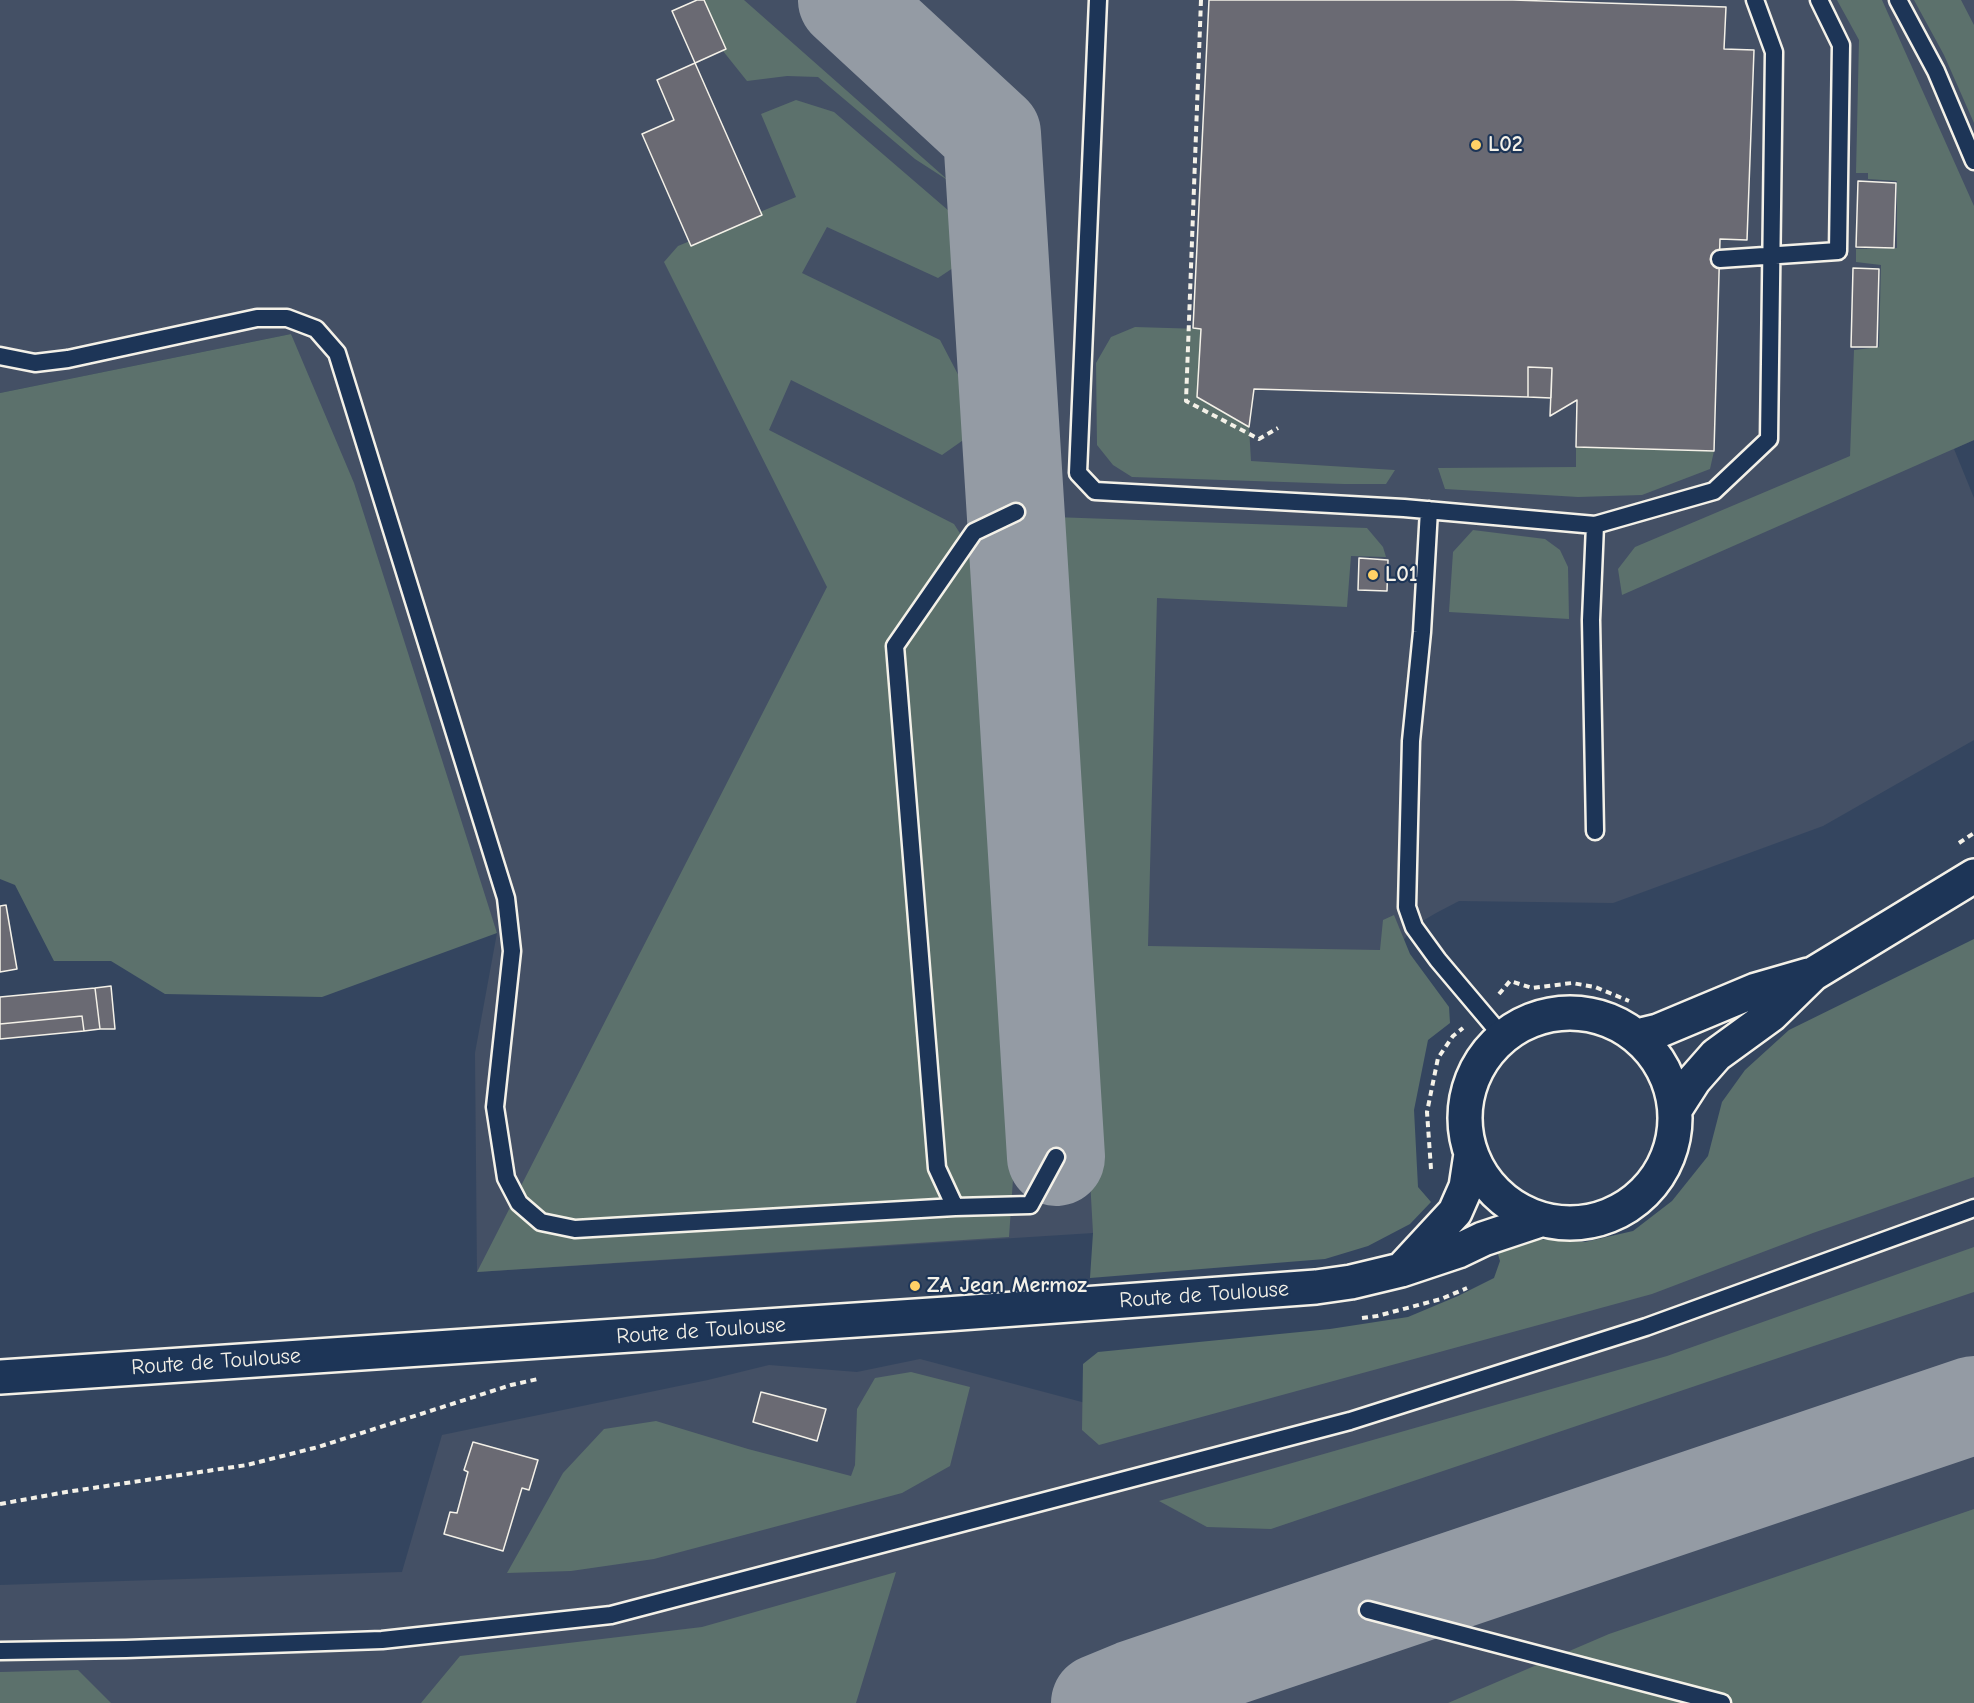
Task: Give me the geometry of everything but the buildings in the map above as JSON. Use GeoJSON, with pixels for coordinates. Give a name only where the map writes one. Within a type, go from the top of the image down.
{"type":"FeatureCollection","features":[{"type":"Feature","properties":{"kind":"main road"},"geometry":{"type":"LineString","coordinates":[[1676,1108],[1694,1080],[1716,1055],[1771,1015],[1813,974],[1974,876]]}},
{"type":"Feature","properties":{"kind":"main road"},"geometry":{"type":"LineString","coordinates":[[1638,1036],[1658,1031],[1756,990],[1813,974]]}},
{"type":"Feature","properties":{"kind":"main road"},"geometry":{"type":"LineString","coordinates":[[1556,1013],[1585,1014],[1613,1021],[1638,1036],[1656,1056],[1670,1081],[1676,1108],[1674,1137],[1665,1166],[1648,1190],[1626,1209],[1599,1220],[1569,1224],[1540,1220],[1518,1210],[1498,1195],[1482,1176],[1471,1154],[1465,1122],[1468,1091],[1482,1061],[1503,1037],[1528,1021],[1556,1013]]}},
{"type":"Feature","properties":{"kind":"main road"},"geometry":{"type":"LineString","coordinates":[[1401,1270],[1455,1212],[1466,1187],[1471,1154]]}},
{"type":"Feature","properties":{"kind":"main road","name":"Route de Toulouse"},"geometry":{"type":"LineString","coordinates":[[0,1377],[934,1315],[1316,1287],[1351,1282],[1401,1270],[1458,1251],[1492,1235],[1540,1220]]}},
{"type":"Feature","properties":{"kind":"lane"},"geometry":{"type":"LineString","coordinates":[[1098,0],[1078,473],[1095,491],[1429,510],[1595,525],[1714,491],[1769,439],[1774,52],[1755,0]]}},
{"type":"Feature","properties":{"kind":"lane"},"geometry":{"type":"LineString","coordinates":[[1720,259],[1838,251],[1841,45],[1819,0]]}},
{"type":"Feature","properties":{"kind":"lane"},"geometry":{"type":"LineString","coordinates":[[1898,0],[1936,71],[1974,161]]}},
{"type":"Feature","properties":{"kind":"lane"},"geometry":{"type":"LineString","coordinates":[[0,356],[35,363],[68,359],[257,318],[287,318],[316,329],[337,353],[506,898],[512,951],[495,1107],[506,1178],[519,1203],[541,1222],[575,1229],[956,1207],[1030,1205],[1056,1157]]}},
{"type":"Feature","properties":{"kind":"lane"},"geometry":{"type":"LineString","coordinates":[[1429,510],[1422,632],[1411,741],[1407,907],[1414,927],[1438,960],[1503,1037]]}},
{"type":"Feature","properties":{"kind":"lane"},"geometry":{"type":"LineString","coordinates":[[956,1207],[936,1168],[895,646],[974,532],[1016,512]]}},
{"type":"Feature","properties":{"kind":"lane"},"geometry":{"type":"LineString","coordinates":[[1595,525],[1591,620],[1595,831]]}},
{"type":"Feature","properties":{"kind":"lane"},"geometry":{"type":"LineString","coordinates":[[0,1651],[137,1649],[382,1640],[610,1615],[1350,1420],[1646,1327],[1974,1208]]}},
{"type":"Feature","properties":{"kind":"lane"},"geometry":{"type":"LineString","coordinates":[[1368,1610],[1722,1703]]}},
{"type":"Feature","properties":{"kind":"path"},"geometry":{"type":"LineString","coordinates":[[1201,0],[1186,401],[1259,439],[1278,428]]}},
{"type":"Feature","properties":{"kind":"path"},"geometry":{"type":"LineString","coordinates":[[1954,846],[1974,833]]}},
{"type":"Feature","properties":{"kind":"path"},"geometry":{"type":"LineString","coordinates":[[1455,1212],[1442,1203],[1434,1192],[1427,1112],[1438,1058],[1454,1036],[1510,981],[1532,988],[1572,983],[1595,987],[1632,1002]]}},
{"type":"Feature","properties":{"kind":"path"},"geometry":{"type":"LineString","coordinates":[[1358,1319],[1441,1299],[1471,1286]]}},
{"type":"Feature","properties":{"kind":"path"},"geometry":{"type":"LineString","coordinates":[[0,1504],[247,1465],[318,1447],[511,1385],[544,1377]]}},
{"type":"Feature","properties":{"kind":"shaded area"},"geometry":{"type":"Polygon","coordinates":[[[0,0],[1974,0],[1974,440],[1954,449],[1974,498],[1974,740],[1823,826],[1613,903],[1459,901],[1436,913],[1414,926],[1379,973],[1093,1233],[477,1272],[475,1053],[497,933],[291,334],[0,393],[0,0]]]}},
{"type":"Feature","properties":{"kind":"shaded area"},"geometry":{"type":"Polygon","coordinates":[[[1974,1042],[1974,1703],[0,1703],[0,1585],[402,1572],[442,1435],[708,1380],[769,1365],[857,1372],[920,1359],[1142,1418],[1643,1284],[1974,1042]]]}},
{"type":"Feature","properties":{"kind":"green space"},"geometry":{"type":"Polygon","coordinates":[[[698,0],[744,0],[949,181],[915,159],[818,77],[787,76],[747,81],[719,46],[698,0]]]}},
{"type":"Feature","properties":{"kind":"green space"},"geometry":{"type":"Polygon","coordinates":[[[1837,0],[1882,0],[1974,206],[1974,440],[1622,595],[1618,569],[1635,547],[1850,456],[1854,350],[1879,347],[1881,265],[1856,262],[1856,249],[1897,248],[1897,181],[1868,179],[1868,173],[1856,173],[1859,40],[1837,0]]]}},
{"type":"Feature","properties":{"kind":"green space"},"geometry":{"type":"Polygon","coordinates":[[[1914,0],[1961,0],[1974,25],[1974,123],[1944,55],[1914,0]]]}},
{"type":"Feature","properties":{"kind":"green space"},"geometry":{"type":"Polygon","coordinates":[[[796,100],[834,112],[949,211],[953,268],[938,278],[827,227],[802,273],[940,340],[963,384],[969,436],[942,455],[791,380],[769,430],[954,524],[976,558],[1017,1122],[1009,1237],[477,1272],[827,587],[664,262],[678,246],[796,197],[761,114],[796,100]]]}},
{"type":"Feature","properties":{"kind":"green space"},"geometry":{"type":"Polygon","coordinates":[[[1135,327],[1201,329],[1249,427],[1251,461],[1395,470],[1386,484],[1132,477],[1113,465],[1097,445],[1096,363],[1111,337],[1135,327]]]}},
{"type":"Feature","properties":{"kind":"green space"},"geometry":{"type":"Polygon","coordinates":[[[291,334],[354,483],[497,933],[322,997],[165,994],[111,961],[54,961],[15,885],[0,879],[0,393],[291,334]]]}},
{"type":"Feature","properties":{"kind":"green space"},"geometry":{"type":"Polygon","coordinates":[[[1576,447],[1714,451],[1710,469],[1642,495],[1578,497],[1445,489],[1438,468],[1576,467],[1576,447]]]}},
{"type":"Feature","properties":{"kind":"green space"},"geometry":{"type":"Polygon","coordinates":[[[1053,517],[1367,528],[1383,547],[1386,557],[1351,556],[1347,607],[1157,598],[1148,946],[1380,950],[1383,920],[1394,915],[1410,954],[1449,1007],[1450,1023],[1428,1040],[1414,1110],[1418,1187],[1431,1202],[1410,1224],[1368,1246],[1325,1259],[1090,1278],[1093,1233],[1053,517]]]}},
{"type":"Feature","properties":{"kind":"green space"},"geometry":{"type":"Polygon","coordinates":[[[1473,530],[1545,539],[1560,550],[1568,567],[1569,619],[1449,612],[1453,552],[1473,530]]]}},
{"type":"Feature","properties":{"kind":"green space"},"geometry":{"type":"Polygon","coordinates":[[[1974,939],[1974,1177],[1813,1233],[1652,1294],[1099,1445],[1082,1430],[1083,1364],[1098,1352],[1330,1329],[1408,1317],[1494,1278],[1500,1261],[1495,1244],[1519,1238],[1585,1242],[1633,1231],[1672,1201],[1708,1156],[1722,1102],[1745,1070],[1789,1030],[1974,939]]]}},
{"type":"Feature","properties":{"kind":"green space"},"geometry":{"type":"Polygon","coordinates":[[[1974,1247],[1974,1292],[1271,1529],[1207,1527],[1159,1501],[1667,1356],[1974,1247]]]}},
{"type":"Feature","properties":{"kind":"green space"},"geometry":{"type":"Polygon","coordinates":[[[911,1372],[970,1387],[950,1466],[902,1493],[654,1559],[571,1571],[507,1573],[563,1473],[604,1429],[656,1421],[748,1449],[851,1476],[855,1465],[857,1409],[875,1378],[911,1372]]]}},
{"type":"Feature","properties":{"kind":"green space"},"geometry":{"type":"Polygon","coordinates":[[[1974,1509],[1974,1703],[1448,1703],[1609,1634],[1974,1509]]]}},
{"type":"Feature","properties":{"kind":"green space"},"geometry":{"type":"Polygon","coordinates":[[[896,1572],[856,1703],[421,1703],[460,1656],[702,1627],[896,1572]]]}},
{"type":"Feature","properties":{"kind":"green space"},"geometry":{"type":"Polygon","coordinates":[[[78,1670],[111,1703],[0,1703],[0,1672],[78,1670]]]}},
{"type":"Feature","properties":{"kind":"taxiway"},"geometry":{"type":"LineString","coordinates":[[847,0],[992,134],[1056,1157]]}},
{"type":"Feature","properties":{"kind":"taxiway"},"geometry":{"type":"LineString","coordinates":[[1100,1703],[1134,1689],[1974,1405]]}},
{"type":"Feature","properties":{"kind":"place","name":"L02"},"geometry":{"type":"Point","coordinates":[1476,145]}},
{"type":"Feature","properties":{"kind":"place","name":"L01"},"geometry":{"type":"Point","coordinates":[1373,575]}},
{"type":"Feature","properties":{"kind":"place","name":"ZA Jean Mermoz"},"geometry":{"type":"Point","coordinates":[915,1286]}}]}
